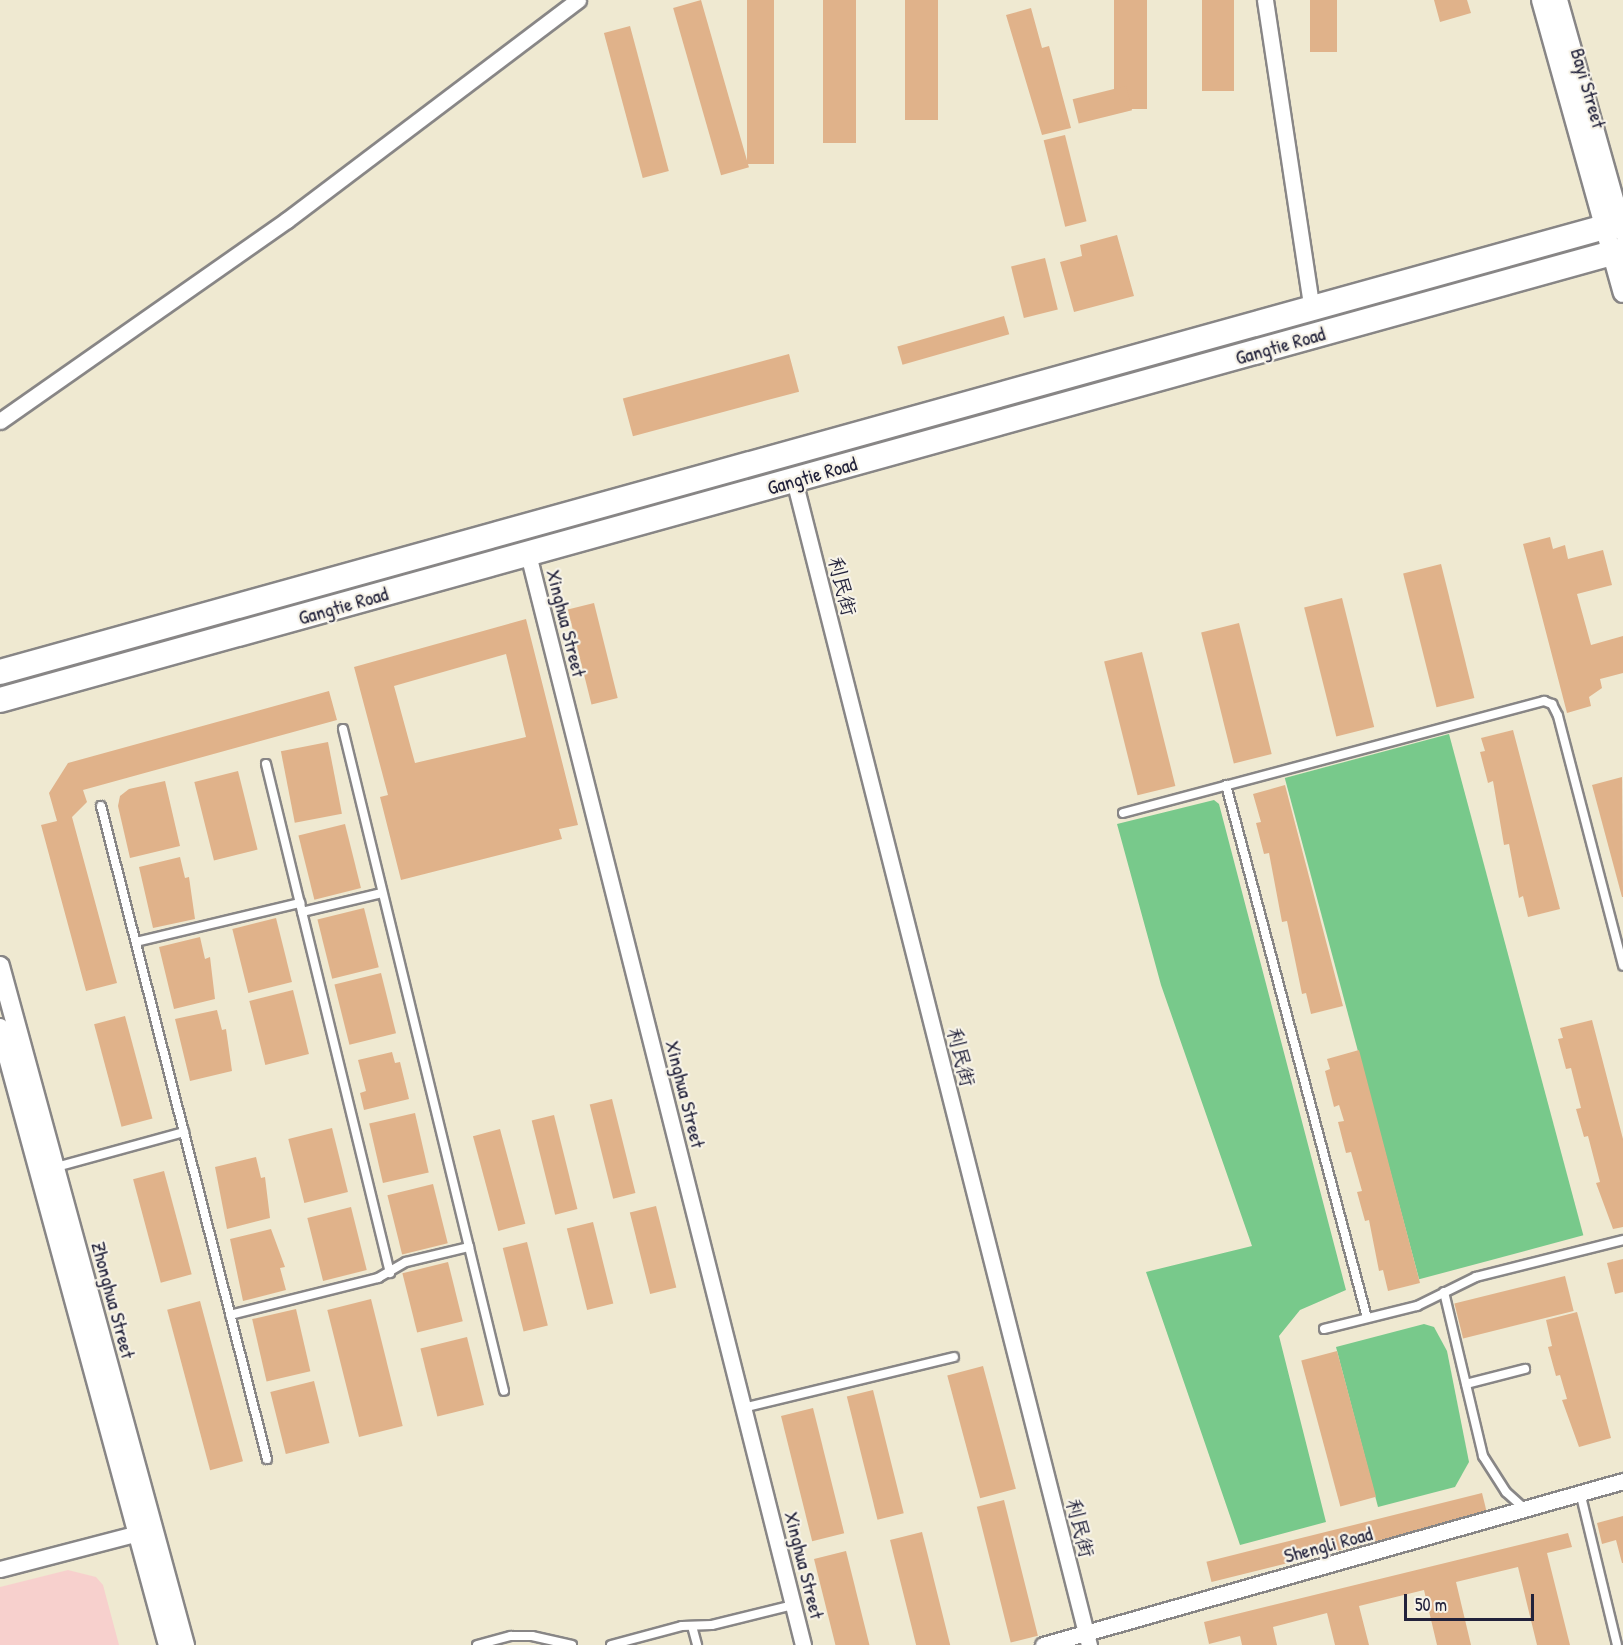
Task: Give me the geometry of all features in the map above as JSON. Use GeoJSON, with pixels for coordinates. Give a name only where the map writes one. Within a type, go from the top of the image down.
{"type":"FeatureCollection","features":[{"type":"Feature","properties":{"kind":"main road","name":"Gangtie Road"},"geometry":{"type":"LineString","coordinates":[[0,672],[1312,309],[1618,235]]}},
{"type":"Feature","properties":{"kind":"main road","name":"Gangtie Road"},"geometry":{"type":"LineString","coordinates":[[0,700],[794,480],[1618,235]]}},
{"type":"Feature","properties":{"kind":"street"},"geometry":{"type":"LineString","coordinates":[[0,422],[287,220],[578,0]]}},
{"type":"Feature","properties":{"kind":"street"},"geometry":{"type":"LineString","coordinates":[[1265,0],[1312,309]]}},
{"type":"Feature","properties":{"kind":"street","name":"Bayi Street"},"geometry":{"type":"LineString","coordinates":[[1541,0],[1618,235]]}},
{"type":"Feature","properties":{"kind":"street","name":"Bayi Street"},"geometry":{"type":"LineString","coordinates":[[1558,0],[1618,235],[1623,292]]}},
{"type":"Feature","properties":{"kind":"street","name":"利民街"},"geometry":{"type":"LineString","coordinates":[[794,480],[1087,1639]]}},
{"type":"Feature","properties":{"kind":"street","name":"Xinghua Street"},"geometry":{"type":"LineString","coordinates":[[528,554],[803,1645]]}},
{"type":"Feature","properties":{"kind":"street","name":"Zhonghua Street"},"geometry":{"type":"LineString","coordinates":[[0,966],[185,1645]]}},
{"type":"Feature","properties":{"kind":"street","name":"Zhonghua Street"},"geometry":{"type":"LineString","coordinates":[[0,1028],[168,1645]]}},
{"type":"Feature","properties":{"kind":"street","name":"Shengli Road"},"geometry":{"type":"LineString","coordinates":[[1044,1645],[1087,1639],[1526,1510],[1580,1491],[1623,1481]]}},
{"type":"Feature","properties":{"kind":"street"},"geometry":{"type":"LineString","coordinates":[[0,1569],[138,1533]]}},
{"type":"Feature","properties":{"kind":"lane"},"geometry":{"type":"LineString","coordinates":[[1124,813],[1544,701],[1552,704],[1558,716],[1622,954],[1623,966]]}},
{"type":"Feature","properties":{"kind":"lane"},"geometry":{"type":"LineString","coordinates":[[342,729],[504,1391]]}},
{"type":"Feature","properties":{"kind":"lane"},"geometry":{"type":"LineString","coordinates":[[266,764],[390,1273]]}},
{"type":"Feature","properties":{"kind":"lane"},"geometry":{"type":"LineString","coordinates":[[1226,785],[1367,1318]]}},
{"type":"Feature","properties":{"kind":"lane"},"geometry":{"type":"LineString","coordinates":[[101,806],[267,1459]]}},
{"type":"Feature","properties":{"kind":"lane"},"geometry":{"type":"LineString","coordinates":[[302,912],[382,893]]}},
{"type":"Feature","properties":{"kind":"lane"},"geometry":{"type":"LineString","coordinates":[[136,942],[300,903]]}},
{"type":"Feature","properties":{"kind":"lane"},"geometry":{"type":"LineString","coordinates":[[1614,931],[1623,929]]}},
{"type":"Feature","properties":{"kind":"lane"},"geometry":{"type":"LineString","coordinates":[[55,1167],[184,1132]]}},
{"type":"Feature","properties":{"kind":"lane"},"geometry":{"type":"LineString","coordinates":[[1324,1329],[1417,1305],[1476,1277],[1623,1240]]}},
{"type":"Feature","properties":{"kind":"lane"},"geometry":{"type":"LineString","coordinates":[[230,1315],[390,1273],[406,1262],[469,1246]]}},
{"type":"Feature","properties":{"kind":"lane"},"geometry":{"type":"LineString","coordinates":[[1444,1292],[1483,1456],[1506,1492],[1526,1510]]}},
{"type":"Feature","properties":{"kind":"lane"},"geometry":{"type":"LineString","coordinates":[[743,1408],[954,1357]]}},
{"type":"Feature","properties":{"kind":"lane"},"geometry":{"type":"LineString","coordinates":[[1466,1384],[1525,1369]]}},
{"type":"Feature","properties":{"kind":"lane"},"geometry":{"type":"LineString","coordinates":[[1580,1491],[1617,1645]]}},
{"type":"Feature","properties":{"kind":"lane"},"geometry":{"type":"LineString","coordinates":[[611,1645],[793,1605]]}},
{"type":"Feature","properties":{"kind":"lane"},"geometry":{"type":"LineString","coordinates":[[692,1626],[697,1645]]}},
{"type":"Feature","properties":{"kind":"lane"},"geometry":{"type":"LineString","coordinates":[[477,1645],[511,1636],[532,1636],[573,1645]]}},
{"type":"Feature","properties":{"kind":"shaded area"},"geometry":{"type":"Polygon","coordinates":[[[68,1570],[96,1577],[103,1585],[119,1645],[0,1645],[0,1587],[68,1570]]]}},
{"type":"Feature","properties":{"kind":"green space"},"geometry":{"type":"Polygon","coordinates":[[[1449,734],[1583,1235],[1419,1279],[1285,778],[1449,734]]]}},
{"type":"Feature","properties":{"kind":"green space"},"geometry":{"type":"Polygon","coordinates":[[[1214,800],[1219,804],[1346,1290],[1300,1310],[1279,1336],[1326,1522],[1240,1545],[1146,1272],[1252,1246],[1161,985],[1117,824],[1214,800]]]}},
{"type":"Feature","properties":{"kind":"green space"},"geometry":{"type":"Polygon","coordinates":[[[1424,1324],[1434,1327],[1447,1351],[1469,1462],[1455,1487],[1378,1507],[1336,1347],[1424,1324]]]}},
{"type":"Feature","properties":{"kind":"building"},"geometry":{"type":"Polygon","coordinates":[[[701,0],[749,167],[721,175],[673,8],[701,0]]]}},
{"type":"Feature","properties":{"kind":"building"},"geometry":{"type":"Polygon","coordinates":[[[747,0],[774,0],[774,164],[747,164],[747,0]]]}},
{"type":"Feature","properties":{"kind":"building"},"geometry":{"type":"Polygon","coordinates":[[[823,0],[856,0],[856,143],[823,143],[823,0]]]}},
{"type":"Feature","properties":{"kind":"building"},"geometry":{"type":"Polygon","coordinates":[[[905,0],[938,0],[938,120],[905,120],[905,0]]]}},
{"type":"Feature","properties":{"kind":"building"},"geometry":{"type":"Polygon","coordinates":[[[1114,0],[1147,0],[1147,109],[1114,109],[1114,0]]]}},
{"type":"Feature","properties":{"kind":"building"},"geometry":{"type":"Polygon","coordinates":[[[1202,0],[1234,0],[1234,91],[1202,91],[1202,0]]]}},
{"type":"Feature","properties":{"kind":"building"},"geometry":{"type":"Polygon","coordinates":[[[1310,0],[1337,0],[1337,52],[1310,52],[1310,0]]]}},
{"type":"Feature","properties":{"kind":"building"},"geometry":{"type":"Polygon","coordinates":[[[1434,0],[1467,0],[1471,13],[1440,22],[1434,0]]]}},
{"type":"Feature","properties":{"kind":"building"},"geometry":{"type":"Polygon","coordinates":[[[1031,8],[1042,48],[1049,46],[1071,128],[1042,135],[1006,15],[1031,8]]]}},
{"type":"Feature","properties":{"kind":"building"},"geometry":{"type":"Polygon","coordinates":[[[630,26],[669,171],[643,178],[604,33],[630,26]]]}},
{"type":"Feature","properties":{"kind":"building"},"geometry":{"type":"Polygon","coordinates":[[[1126,86],[1132,110],[1079,124],[1073,99],[1126,86]]]}},
{"type":"Feature","properties":{"kind":"building"},"geometry":{"type":"Polygon","coordinates":[[[1065,135],[1087,221],[1065,227],[1044,140],[1065,135]]]}},
{"type":"Feature","properties":{"kind":"building"},"geometry":{"type":"Polygon","coordinates":[[[1117,235],[1134,296],[1074,312],[1060,262],[1082,256],[1080,245],[1117,235]]]}},
{"type":"Feature","properties":{"kind":"building"},"geometry":{"type":"Polygon","coordinates":[[[1045,258],[1058,309],[1024,318],[1011,266],[1045,258]]]}},
{"type":"Feature","properties":{"kind":"building"},"geometry":{"type":"Polygon","coordinates":[[[1004,316],[1009,334],[903,365],[897,347],[1004,316]]]}},
{"type":"Feature","properties":{"kind":"building"},"geometry":{"type":"Polygon","coordinates":[[[789,354],[799,392],[633,436],[623,399],[789,354]]]}},
{"type":"Feature","properties":{"kind":"building"},"geometry":{"type":"Polygon","coordinates":[[[1550,537],[1553,549],[1565,545],[1568,559],[1603,550],[1612,585],[1577,594],[1591,645],[1623,636],[1623,673],[1600,679],[1602,688],[1589,697],[1591,706],[1567,713],[1523,544],[1550,537]]]}},
{"type":"Feature","properties":{"kind":"building"},"geometry":{"type":"Polygon","coordinates":[[[1441,564],[1474,698],[1437,707],[1403,573],[1441,564]]]}},
{"type":"Feature","properties":{"kind":"building"},"geometry":{"type":"Polygon","coordinates":[[[1342,598],[1374,727],[1336,736],[1304,607],[1342,598]]]}},
{"type":"Feature","properties":{"kind":"building"},"geometry":{"type":"Polygon","coordinates":[[[594,603],[618,698],[592,705],[568,610],[594,603]]]}},
{"type":"Feature","properties":{"kind":"building"},"geometry":{"type":"Polygon","coordinates":[[[526,619],[578,825],[559,829],[562,839],[401,880],[380,797],[388,795],[354,667],[526,619]],[[506,654],[394,686],[415,763],[526,737],[506,654]]]}},
{"type":"Feature","properties":{"kind":"building"},"geometry":{"type":"Polygon","coordinates":[[[1239,623],[1272,754],[1234,763],[1201,632],[1239,623]]]}},
{"type":"Feature","properties":{"kind":"building"},"geometry":{"type":"Polygon","coordinates":[[[1142,652],[1175,786],[1138,795],[1104,661],[1142,652]]]}},
{"type":"Feature","properties":{"kind":"building"},"geometry":{"type":"Polygon","coordinates":[[[329,691],[337,720],[83,790],[87,802],[72,817],[117,983],[86,991],[41,825],[57,821],[49,793],[68,763],[329,691]]]}},
{"type":"Feature","properties":{"kind":"building"},"geometry":{"type":"Polygon","coordinates":[[[1513,730],[1560,909],[1528,917],[1523,896],[1519,898],[1509,844],[1504,845],[1493,781],[1488,783],[1480,752],[1485,751],[1481,738],[1513,730]]]}},
{"type":"Feature","properties":{"kind":"building"},"geometry":{"type":"Polygon","coordinates":[[[328,742],[342,814],[295,823],[281,751],[328,742]]]}},
{"type":"Feature","properties":{"kind":"building"},"geometry":{"type":"Polygon","coordinates":[[[238,771],[258,850],[214,860],[194,782],[238,771]]]}},
{"type":"Feature","properties":{"kind":"building"},"geometry":{"type":"Polygon","coordinates":[[[1622,777],[1623,897],[1592,785],[1622,777]]]}},
{"type":"Feature","properties":{"kind":"building"},"geometry":{"type":"Polygon","coordinates":[[[165,781],[180,846],[130,858],[118,806],[120,796],[129,789],[165,781]]]}},
{"type":"Feature","properties":{"kind":"building"},"geometry":{"type":"Polygon","coordinates":[[[1285,785],[1343,1006],[1311,1014],[1306,993],[1302,994],[1287,921],[1282,922],[1269,853],[1264,854],[1256,823],[1261,822],[1253,794],[1285,785]]]}},
{"type":"Feature","properties":{"kind":"building"},"geometry":{"type":"Polygon","coordinates":[[[345,824],[361,888],[314,900],[298,836],[345,824]]]}},
{"type":"Feature","properties":{"kind":"building"},"geometry":{"type":"Polygon","coordinates":[[[180,857],[185,878],[189,877],[195,919],[153,928],[139,867],[180,857]]]}},
{"type":"Feature","properties":{"kind":"building"},"geometry":{"type":"Polygon","coordinates":[[[364,908],[379,967],[332,979],[317,920],[364,908]]]}},
{"type":"Feature","properties":{"kind":"building"},"geometry":{"type":"Polygon","coordinates":[[[276,918],[292,982],[248,993],[232,929],[276,918]]]}},
{"type":"Feature","properties":{"kind":"building"},"geometry":{"type":"Polygon","coordinates":[[[200,937],[205,959],[210,957],[215,999],[174,1009],[159,947],[200,937]]]}},
{"type":"Feature","properties":{"kind":"building"},"geometry":{"type":"Polygon","coordinates":[[[381,973],[396,1033],[349,1045],[334,985],[381,973]]]}},
{"type":"Feature","properties":{"kind":"building"},"geometry":{"type":"Polygon","coordinates":[[[293,990],[309,1054],[265,1065],[249,1001],[293,990]]]}},
{"type":"Feature","properties":{"kind":"building"},"geometry":{"type":"Polygon","coordinates":[[[217,1010],[222,1030],[226,1029],[232,1071],[190,1081],[175,1019],[217,1010]]]}},
{"type":"Feature","properties":{"kind":"building"},"geometry":{"type":"Polygon","coordinates":[[[125,1016],[152,1118],[122,1127],[94,1024],[125,1016]]]}},
{"type":"Feature","properties":{"kind":"building"},"geometry":{"type":"Polygon","coordinates":[[[1592,1020],[1623,1139],[1623,1227],[1613,1229],[1596,1183],[1600,1182],[1588,1136],[1584,1137],[1576,1109],[1581,1108],[1571,1068],[1566,1069],[1558,1039],[1563,1038],[1560,1028],[1592,1020]]]}},
{"type":"Feature","properties":{"kind":"building"},"geometry":{"type":"Polygon","coordinates":[[[1359,1050],[1420,1283],[1388,1291],[1383,1270],[1379,1271],[1369,1220],[1365,1221],[1357,1192],[1362,1191],[1351,1152],[1346,1153],[1338,1122],[1344,1121],[1339,1105],[1334,1107],[1325,1071],[1330,1069],[1327,1059],[1359,1050]]]}},
{"type":"Feature","properties":{"kind":"building"},"geometry":{"type":"Polygon","coordinates":[[[392,1052],[395,1063],[400,1062],[409,1099],[364,1110],[360,1093],[366,1091],[358,1060],[392,1052]]]}},
{"type":"Feature","properties":{"kind":"building"},"geometry":{"type":"Polygon","coordinates":[[[612,1099],[635,1193],[613,1199],[590,1105],[612,1099]]]}},
{"type":"Feature","properties":{"kind":"building"},"geometry":{"type":"Polygon","coordinates":[[[415,1113],[429,1172],[383,1183],[369,1124],[415,1113]]]}},
{"type":"Feature","properties":{"kind":"building"},"geometry":{"type":"Polygon","coordinates":[[[554,1115],[577,1209],[555,1215],[532,1121],[554,1115]]]}},
{"type":"Feature","properties":{"kind":"building"},"geometry":{"type":"Polygon","coordinates":[[[332,1128],[348,1192],[304,1203],[288,1139],[332,1128]]]}},
{"type":"Feature","properties":{"kind":"building"},"geometry":{"type":"Polygon","coordinates":[[[500,1129],[525,1224],[498,1231],[473,1136],[500,1129]]]}},
{"type":"Feature","properties":{"kind":"building"},"geometry":{"type":"Polygon","coordinates":[[[256,1157],[261,1178],[265,1177],[270,1218],[227,1229],[215,1167],[256,1157]]]}},
{"type":"Feature","properties":{"kind":"building"},"geometry":{"type":"Polygon","coordinates":[[[164,1171],[192,1274],[161,1283],[133,1179],[164,1171]]]}},
{"type":"Feature","properties":{"kind":"building"},"geometry":{"type":"Polygon","coordinates":[[[433,1184],[448,1243],[402,1255],[387,1195],[433,1184]]]}},
{"type":"Feature","properties":{"kind":"building"},"geometry":{"type":"Polygon","coordinates":[[[656,1206],[676,1288],[650,1294],[630,1213],[656,1206]]]}},
{"type":"Feature","properties":{"kind":"building"},"geometry":{"type":"Polygon","coordinates":[[[351,1207],[367,1270],[323,1281],[307,1218],[351,1207]]]}},
{"type":"Feature","properties":{"kind":"building"},"geometry":{"type":"Polygon","coordinates":[[[593,1222],[613,1304],[587,1310],[567,1229],[593,1222]]]}},
{"type":"Feature","properties":{"kind":"building"},"geometry":{"type":"Polygon","coordinates":[[[271,1229],[285,1267],[280,1268],[286,1290],[243,1301],[230,1239],[271,1229]]]}},
{"type":"Feature","properties":{"kind":"building"},"geometry":{"type":"Polygon","coordinates":[[[527,1242],[548,1325],[524,1331],[503,1248],[527,1242]]]}},
{"type":"Feature","properties":{"kind":"building"},"geometry":{"type":"Polygon","coordinates":[[[1623,1259],[1623,1292],[1615,1294],[1607,1263],[1623,1259]]]}},
{"type":"Feature","properties":{"kind":"building"},"geometry":{"type":"Polygon","coordinates":[[[448,1262],[463,1321],[417,1333],[402,1273],[448,1262]]]}},
{"type":"Feature","properties":{"kind":"building"},"geometry":{"type":"Polygon","coordinates":[[[1565,1276],[1574,1311],[1463,1339],[1454,1304],[1565,1276]]]}},
{"type":"Feature","properties":{"kind":"building"},"geometry":{"type":"Polygon","coordinates":[[[371,1299],[403,1426],[359,1437],[327,1310],[371,1299]]]}},
{"type":"Feature","properties":{"kind":"building"},"geometry":{"type":"Polygon","coordinates":[[[200,1301],[243,1461],[210,1470],[167,1310],[200,1301]]]}},
{"type":"Feature","properties":{"kind":"building"},"geometry":{"type":"Polygon","coordinates":[[[296,1309],[310,1371],[267,1381],[252,1319],[296,1309]]]}},
{"type":"Feature","properties":{"kind":"building"},"geometry":{"type":"Polygon","coordinates":[[[1577,1312],[1611,1438],[1579,1447],[1562,1400],[1567,1399],[1560,1375],[1556,1376],[1548,1347],[1552,1346],[1546,1320],[1577,1312]]]}},
{"type":"Feature","properties":{"kind":"building"},"geometry":{"type":"Polygon","coordinates":[[[467,1337],[484,1405],[437,1417],[420,1349],[467,1337]]]}},
{"type":"Feature","properties":{"kind":"building"},"geometry":{"type":"Polygon","coordinates":[[[1337,1351],[1376,1497],[1340,1506],[1301,1361],[1337,1351]]]}},
{"type":"Feature","properties":{"kind":"building"},"geometry":{"type":"Polygon","coordinates":[[[983,1366],[1016,1489],[980,1498],[947,1376],[983,1366]]]}},
{"type":"Feature","properties":{"kind":"building"},"geometry":{"type":"Polygon","coordinates":[[[314,1381],[329,1443],[286,1454],[270,1392],[314,1381]]]}},
{"type":"Feature","properties":{"kind":"building"},"geometry":{"type":"Polygon","coordinates":[[[873,1390],[904,1513],[878,1520],[847,1397],[873,1390]]]}},
{"type":"Feature","properties":{"kind":"building"},"geometry":{"type":"Polygon","coordinates":[[[813,1408],[844,1533],[812,1541],[781,1416],[813,1408]]]}},
{"type":"Feature","properties":{"kind":"building"},"geometry":{"type":"Polygon","coordinates":[[[1482,1493],[1487,1513],[1212,1582],[1206,1562],[1482,1493]]]}},
{"type":"Feature","properties":{"kind":"building"},"geometry":{"type":"Polygon","coordinates":[[[1004,1500],[1038,1636],[1011,1643],[977,1507],[1004,1500]]]}},
{"type":"Feature","properties":{"kind":"building"},"geometry":{"type":"Polygon","coordinates":[[[1623,1516],[1622,1563],[1616,1540],[1602,1544],[1597,1523],[1623,1516]]]}},
{"type":"Feature","properties":{"kind":"building"},"geometry":{"type":"Polygon","coordinates":[[[922,1532],[950,1645],[916,1645],[890,1540],[922,1532]]]}},
{"type":"Feature","properties":{"kind":"building"},"geometry":{"type":"Polygon","coordinates":[[[1568,1533],[1572,1547],[1547,1553],[1570,1645],[1537,1645],[1518,1567],[1456,1582],[1471,1645],[1437,1645],[1424,1590],[1359,1606],[1369,1645],[1335,1645],[1327,1613],[1273,1627],[1277,1645],[1242,1645],[1240,1636],[1209,1644],[1204,1622],[1568,1533]]]}},
{"type":"Feature","properties":{"kind":"building"},"geometry":{"type":"Polygon","coordinates":[[[846,1551],[869,1645],[835,1645],[814,1559],[846,1551]]]}}]}
